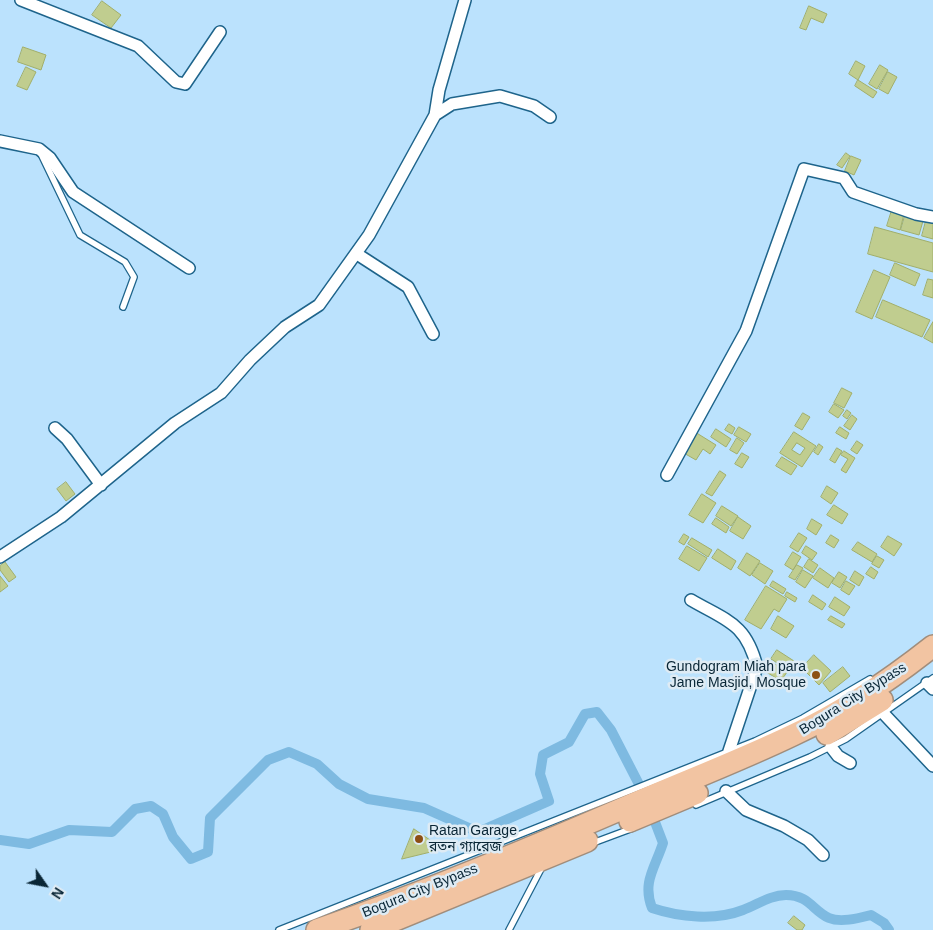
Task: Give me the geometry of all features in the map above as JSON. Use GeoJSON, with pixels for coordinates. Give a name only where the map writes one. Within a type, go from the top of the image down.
{"type":"FeatureCollection","features":[{"type":"Feature","properties":{"kind":"highway","name":"Bogura City Bypass"},"geometry":{"type":"LineString","coordinates":[[659,794],[794,735],[825,719],[871,691],[933,646]]}},
{"type":"Feature","properties":{"kind":"highway","name":"Bogura City Bypass"},"geometry":{"type":"LineString","coordinates":[[659,794],[807,745],[931,678]]}},
{"type":"Feature","properties":{"kind":"highway"},"geometry":{"type":"LineString","coordinates":[[635,809],[659,794]]}},
{"type":"Feature","properties":{"kind":"highway","name":"Bogura City Bypass"},"geometry":{"type":"LineString","coordinates":[[317,930],[391,905],[526,848],[635,809]]}},
{"type":"Feature","properties":{"kind":"highway","name":"Bogura City Bypass"},"geometry":{"type":"LineString","coordinates":[[371,930],[592,839],[635,809]]}},
{"type":"Feature","properties":{"kind":"street"},"geometry":{"type":"LineString","coordinates":[[21,0],[138,46],[176,82],[185,84],[220,32]]}},
{"type":"Feature","properties":{"kind":"street"},"geometry":{"type":"LineString","coordinates":[[0,557],[61,517],[176,423],[221,393],[250,360],[285,327],[319,305],[369,235],[435,115],[439,90],[464,0]]}},
{"type":"Feature","properties":{"kind":"street"},"geometry":{"type":"LineString","coordinates":[[435,115],[452,104],[500,96],[534,106],[550,117]]}},
{"type":"Feature","properties":{"kind":"street"},"geometry":{"type":"LineString","coordinates":[[0,141],[39,149],[50,158],[73,192],[189,268]]}},
{"type":"Feature","properties":{"kind":"street"},"geometry":{"type":"LineString","coordinates":[[667,475],[746,331],[804,169],[844,178],[853,192],[916,214],[933,217]]}},
{"type":"Feature","properties":{"kind":"street"},"geometry":{"type":"LineString","coordinates":[[357,254],[408,287],[433,334]]}},
{"type":"Feature","properties":{"kind":"street"},"geometry":{"type":"LineString","coordinates":[[55,428],[67,439],[101,485]]}},
{"type":"Feature","properties":{"kind":"street"},"geometry":{"type":"LineString","coordinates":[[692,600],[740,628],[754,653],[757,667],[729,751]]}},
{"type":"Feature","properties":{"kind":"street"},"geometry":{"type":"LineString","coordinates":[[884,714],[933,766]]}},
{"type":"Feature","properties":{"kind":"street"},"geometry":{"type":"LineString","coordinates":[[831,747],[838,756],[850,763]]}},
{"type":"Feature","properties":{"kind":"street"},"geometry":{"type":"LineString","coordinates":[[726,791],[746,810],[784,826],[808,840],[823,854]]}},
{"type":"Feature","properties":{"kind":"lane"},"geometry":{"type":"LineString","coordinates":[[39,149],[80,235],[125,262],[134,277],[124,306]]}},
{"type":"Feature","properties":{"kind":"lane"},"geometry":{"type":"LineString","coordinates":[[420,918],[544,863],[729,751],[803,718],[878,674]]}},
{"type":"Feature","properties":{"kind":"lane"},"geometry":{"type":"LineString","coordinates":[[691,806],[831,747],[884,714],[931,678]]}},
{"type":"Feature","properties":{"kind":"lane"},"geometry":{"type":"LineString","coordinates":[[279,930],[635,809]]}},
{"type":"Feature","properties":{"kind":"lane"},"geometry":{"type":"LineString","coordinates":[[509,930],[544,863]]}},
{"type":"Feature","properties":{"kind":"building"},"geometry":{"type":"Polygon","coordinates":[[[102,1],[121,15],[111,28],[92,15],[102,1]]]}},
{"type":"Feature","properties":{"kind":"building"},"geometry":{"type":"Polygon","coordinates":[[[809,6],[827,14],[823,23],[811,18],[806,30],[800,28],[809,6]]]}},
{"type":"Feature","properties":{"kind":"building"},"geometry":{"type":"Polygon","coordinates":[[[23,47],[46,55],[41,70],[18,62],[23,47]]]}},
{"type":"Feature","properties":{"kind":"building"},"geometry":{"type":"Polygon","coordinates":[[[856,61],[865,66],[858,80],[849,74],[856,61]]]}},
{"type":"Feature","properties":{"kind":"building"},"geometry":{"type":"Polygon","coordinates":[[[880,65],[888,70],[877,89],[869,84],[880,65]]]}},
{"type":"Feature","properties":{"kind":"building"},"geometry":{"type":"Polygon","coordinates":[[[26,67],[36,72],[27,90],[17,86],[26,67]]]}},
{"type":"Feature","properties":{"kind":"building"},"geometry":{"type":"Polygon","coordinates":[[[888,72],[897,77],[888,94],[879,89],[888,72]]]}},
{"type":"Feature","properties":{"kind":"building"},"geometry":{"type":"Polygon","coordinates":[[[858,80],[877,92],[873,98],[855,86],[858,80]]]}},
{"type":"Feature","properties":{"kind":"building"},"geometry":{"type":"Polygon","coordinates":[[[846,153],[850,156],[842,168],[837,165],[846,153]]]}},
{"type":"Feature","properties":{"kind":"building"},"geometry":{"type":"Polygon","coordinates":[[[851,156],[861,160],[854,175],[845,171],[851,156]]]}},
{"type":"Feature","properties":{"kind":"building"},"geometry":{"type":"Polygon","coordinates":[[[892,210],[904,214],[900,230],[887,226],[892,210]]]}},
{"type":"Feature","properties":{"kind":"building"},"geometry":{"type":"Polygon","coordinates":[[[905,216],[923,221],[919,235],[901,230],[905,216]]]}},
{"type":"Feature","properties":{"kind":"building"},"geometry":{"type":"Polygon","coordinates":[[[926,221],[933,223],[933,239],[922,236],[926,221]]]}},
{"type":"Feature","properties":{"kind":"building"},"geometry":{"type":"Polygon","coordinates":[[[875,227],[933,243],[933,272],[868,254],[875,227]]]}},
{"type":"Feature","properties":{"kind":"building"},"geometry":{"type":"Polygon","coordinates":[[[895,263],[920,274],[915,286],[890,275],[895,263]]]}},
{"type":"Feature","properties":{"kind":"building"},"geometry":{"type":"Polygon","coordinates":[[[874,270],[890,277],[872,319],[856,312],[874,270]]]}},
{"type":"Feature","properties":{"kind":"building"},"geometry":{"type":"Polygon","coordinates":[[[928,279],[933,280],[933,298],[923,295],[928,279]]]}},
{"type":"Feature","properties":{"kind":"building"},"geometry":{"type":"Polygon","coordinates":[[[883,300],[930,320],[922,337],[876,317],[883,300]]]}},
{"type":"Feature","properties":{"kind":"building"},"geometry":{"type":"Polygon","coordinates":[[[933,322],[933,343],[924,338],[933,322]]]}},
{"type":"Feature","properties":{"kind":"building"},"geometry":{"type":"Polygon","coordinates":[[[842,388],[852,393],[844,408],[834,403],[842,388]]]}},
{"type":"Feature","properties":{"kind":"building"},"geometry":{"type":"Polygon","coordinates":[[[834,404],[844,410],[838,418],[829,412],[834,404]]]}},
{"type":"Feature","properties":{"kind":"building"},"geometry":{"type":"Polygon","coordinates":[[[847,410],[851,413],[847,419],[843,416],[847,410]]]}},
{"type":"Feature","properties":{"kind":"building"},"geometry":{"type":"Polygon","coordinates":[[[803,413],[810,417],[802,430],[795,426],[803,413]]]}},
{"type":"Feature","properties":{"kind":"building"},"geometry":{"type":"Polygon","coordinates":[[[852,415],[857,419],[850,430],[844,426],[852,415]]]}},
{"type":"Feature","properties":{"kind":"building"},"geometry":{"type":"Polygon","coordinates":[[[729,424],[735,428],[732,434],[725,430],[729,424]]]}},
{"type":"Feature","properties":{"kind":"building"},"geometry":{"type":"Polygon","coordinates":[[[739,427],[751,434],[746,442],[734,435],[739,427]]]}},
{"type":"Feature","properties":{"kind":"building"},"geometry":{"type":"Polygon","coordinates":[[[840,427],[849,433],[846,439],[836,433],[840,427]]]}},
{"type":"Feature","properties":{"kind":"building"},"geometry":{"type":"Polygon","coordinates":[[[716,429],[731,439],[726,447],[711,437],[716,429]]]}},
{"type":"Feature","properties":{"kind":"building"},"geometry":{"type":"Polygon","coordinates":[[[695,432],[716,445],[710,454],[703,449],[696,460],[682,452],[695,432]]]}},
{"type":"Feature","properties":{"kind":"building"},"geometry":{"type":"Polygon","coordinates":[[[794,432],[816,446],[802,467],[780,453],[794,432]],[[797,443],[792,450],[800,455],[805,448],[797,443]]]}},
{"type":"Feature","properties":{"kind":"building"},"geometry":{"type":"Polygon","coordinates":[[[737,438],[744,443],[737,454],[730,450],[737,438]]]}},
{"type":"Feature","properties":{"kind":"building"},"geometry":{"type":"Polygon","coordinates":[[[857,441],[863,445],[857,454],[851,450],[857,441]]]}},
{"type":"Feature","properties":{"kind":"building"},"geometry":{"type":"Polygon","coordinates":[[[819,444],[823,447],[818,455],[814,452],[819,444]]]}},
{"type":"Feature","properties":{"kind":"building"},"geometry":{"type":"Polygon","coordinates":[[[837,448],[842,451],[835,463],[830,460],[837,448]]]}},
{"type":"Feature","properties":{"kind":"building"},"geometry":{"type":"Polygon","coordinates":[[[844,451],[855,458],[846,473],[841,470],[848,459],[841,455],[844,451]]]}},
{"type":"Feature","properties":{"kind":"building"},"geometry":{"type":"Polygon","coordinates":[[[742,453],[749,457],[742,468],[735,464],[742,453]]]}},
{"type":"Feature","properties":{"kind":"building"},"geometry":{"type":"Polygon","coordinates":[[[782,457],[797,466],[791,475],[776,466],[782,457]]]}},
{"type":"Feature","properties":{"kind":"building"},"geometry":{"type":"Polygon","coordinates":[[[720,471],[726,475],[712,496],[706,493],[720,471]]]}},
{"type":"Feature","properties":{"kind":"building"},"geometry":{"type":"Polygon","coordinates":[[[66,482],[75,494],[66,501],[57,489],[66,482]]]}},
{"type":"Feature","properties":{"kind":"building"},"geometry":{"type":"Polygon","coordinates":[[[827,486],[838,493],[831,504],[821,497],[827,486]]]}},
{"type":"Feature","properties":{"kind":"building"},"geometry":{"type":"Polygon","coordinates":[[[702,494],[716,503],[703,523],[689,515],[702,494]]]}},
{"type":"Feature","properties":{"kind":"building"},"geometry":{"type":"Polygon","coordinates":[[[834,505],[848,514],[842,524],[827,515],[834,505]]]}},
{"type":"Feature","properties":{"kind":"building"},"geometry":{"type":"Polygon","coordinates":[[[722,506],[738,516],[731,526],[716,516],[722,506]]]}},
{"type":"Feature","properties":{"kind":"building"},"geometry":{"type":"Polygon","coordinates":[[[738,517],[751,526],[743,539],[730,531],[738,517]]]}},
{"type":"Feature","properties":{"kind":"building"},"geometry":{"type":"Polygon","coordinates":[[[716,518],[729,527],[726,533],[712,524],[716,518]]]}},
{"type":"Feature","properties":{"kind":"building"},"geometry":{"type":"Polygon","coordinates":[[[812,519],[822,525],[816,535],[807,529],[812,519]]]}},
{"type":"Feature","properties":{"kind":"building"},"geometry":{"type":"Polygon","coordinates":[[[799,533],[807,538],[798,552],[790,547],[799,533]]]}},
{"type":"Feature","properties":{"kind":"building"},"geometry":{"type":"Polygon","coordinates":[[[684,534],[689,537],[684,545],[679,542],[684,534]]]}},
{"type":"Feature","properties":{"kind":"building"},"geometry":{"type":"Polygon","coordinates":[[[831,535],[839,540],[834,548],[826,543],[831,535]]]}},
{"type":"Feature","properties":{"kind":"building"},"geometry":{"type":"Polygon","coordinates":[[[888,536],[902,544],[894,556],[881,547],[888,536]]]}},
{"type":"Feature","properties":{"kind":"building"},"geometry":{"type":"Polygon","coordinates":[[[692,538],[712,550],[708,557],[688,544],[692,538]]]}},
{"type":"Feature","properties":{"kind":"building"},"geometry":{"type":"Polygon","coordinates":[[[858,542],[877,554],[872,562],[852,550],[858,542]]]}},
{"type":"Feature","properties":{"kind":"building"},"geometry":{"type":"Polygon","coordinates":[[[687,546],[707,558],[699,571],[679,559],[687,546]]]}},
{"type":"Feature","properties":{"kind":"building"},"geometry":{"type":"Polygon","coordinates":[[[806,546],[817,553],[812,560],[802,553],[806,546]]]}},
{"type":"Feature","properties":{"kind":"building"},"geometry":{"type":"Polygon","coordinates":[[[718,549],[736,561],[731,570],[712,558],[718,549]]]}},
{"type":"Feature","properties":{"kind":"building"},"geometry":{"type":"Polygon","coordinates":[[[793,552],[801,557],[793,570],[785,565],[793,552]]]}},
{"type":"Feature","properties":{"kind":"building"},"geometry":{"type":"Polygon","coordinates":[[[747,553],[760,561],[750,576],[738,568],[747,553]]]}},
{"type":"Feature","properties":{"kind":"building"},"geometry":{"type":"Polygon","coordinates":[[[877,556],[884,560],[879,568],[872,564],[877,556]]]}},
{"type":"Feature","properties":{"kind":"building"},"geometry":{"type":"Polygon","coordinates":[[[809,559],[818,565],[813,573],[804,567],[809,559]]]}},
{"type":"Feature","properties":{"kind":"building"},"geometry":{"type":"Polygon","coordinates":[[[5,562],[16,577],[9,582],[0,570],[0,566],[5,562]]]}},
{"type":"Feature","properties":{"kind":"building"},"geometry":{"type":"Polygon","coordinates":[[[760,563],[773,571],[765,584],[752,575],[760,563]]]}},
{"type":"Feature","properties":{"kind":"building"},"geometry":{"type":"Polygon","coordinates":[[[797,565],[803,568],[795,580],[789,577],[797,565]]]}},
{"type":"Feature","properties":{"kind":"building"},"geometry":{"type":"Polygon","coordinates":[[[871,567],[878,572],[874,579],[866,574],[871,567]]]}},
{"type":"Feature","properties":{"kind":"building"},"geometry":{"type":"Polygon","coordinates":[[[820,568],[834,578],[828,588],[813,578],[820,568]]]}},
{"type":"Feature","properties":{"kind":"building"},"geometry":{"type":"Polygon","coordinates":[[[803,570],[813,576],[805,588],[796,582],[803,570]]]}},
{"type":"Feature","properties":{"kind":"building"},"geometry":{"type":"Polygon","coordinates":[[[855,571],[864,577],[859,586],[850,580],[855,571]]]}},
{"type":"Feature","properties":{"kind":"building"},"geometry":{"type":"Polygon","coordinates":[[[839,572],[847,577],[840,588],[832,583],[839,572]]]}},
{"type":"Feature","properties":{"kind":"building"},"geometry":{"type":"Polygon","coordinates":[[[0,576],[8,586],[0,592],[0,576]]]}},
{"type":"Feature","properties":{"kind":"building"},"geometry":{"type":"Polygon","coordinates":[[[773,581],[786,589],[783,594],[770,586],[773,581]]]}},
{"type":"Feature","properties":{"kind":"building"},"geometry":{"type":"Polygon","coordinates":[[[846,581],[855,586],[849,595],[841,590],[846,581]]]}},
{"type":"Feature","properties":{"kind":"building"},"geometry":{"type":"Polygon","coordinates":[[[766,586],[787,599],[779,612],[774,609],[761,629],[745,620],[766,586]]]}},
{"type":"Feature","properties":{"kind":"building"},"geometry":{"type":"Polygon","coordinates":[[[787,592],[797,598],[795,602],[785,596],[787,592]]]}},
{"type":"Feature","properties":{"kind":"building"},"geometry":{"type":"Polygon","coordinates":[[[813,595],[826,604],[822,610],[809,602],[813,595]]]}},
{"type":"Feature","properties":{"kind":"building"},"geometry":{"type":"Polygon","coordinates":[[[835,597],[850,607],[844,616],[829,607],[835,597]]]}},
{"type":"Feature","properties":{"kind":"building"},"geometry":{"type":"Polygon","coordinates":[[[778,616],[794,626],[786,638],[771,629],[778,616]]]}},
{"type":"Feature","properties":{"kind":"building"},"geometry":{"type":"Polygon","coordinates":[[[831,616],[845,624],[842,628],[828,620],[831,616]]]}},
{"type":"Feature","properties":{"kind":"building"},"geometry":{"type":"Polygon","coordinates":[[[777,650],[794,661],[788,670],[771,659],[777,650]]]}},
{"type":"Feature","properties":{"kind":"building"},"geometry":{"type":"Polygon","coordinates":[[[814,655],[831,671],[819,685],[802,668],[814,655]]]}},
{"type":"Feature","properties":{"kind":"building"},"geometry":{"type":"Polygon","coordinates":[[[769,660],[787,672],[781,681],[763,670],[769,660]]]}},
{"type":"Feature","properties":{"kind":"building"},"geometry":{"type":"Polygon","coordinates":[[[843,667],[850,676],[830,692],[823,683],[843,667]]]}},
{"type":"Feature","properties":{"kind":"building","name":"Ratan Garage রতন গ্যারেজ"},"geometry":{"type":"Polygon","coordinates":[[[414,829],[443,849],[402,859],[414,829]]]}},
{"type":"Feature","properties":{"kind":"building"},"geometry":{"type":"Polygon","coordinates":[[[794,916],[805,925],[802,930],[797,930],[788,923],[794,916]]]}},
{"type":"Feature","properties":{"kind":"waterway"},"geometry":{"type":"LineString","coordinates":[[0,840],[29,844],[69,830],[112,832],[135,809],[151,806],[163,814],[173,837],[191,859],[208,852],[210,818],[268,760],[289,752],[317,764],[339,784],[368,799],[424,808],[478,832],[549,801],[540,774],[543,755],[569,742],[585,714],[597,712],[611,730],[645,796]]}},
{"type":"Feature","properties":{"kind":"waterway"},"geometry":{"type":"LineString","coordinates":[[650,809],[663,843],[649,883],[649,899],[652,908],[674,914],[709,917],[721,916],[743,910],[780,895],[786,895],[805,900],[829,918],[844,920],[871,915],[884,923],[889,930]]}},
{"type":"Feature","properties":{"kind":"place","name":"Gundogram Miah para Jame Masjid, Mosque"},"geometry":{"type":"Point","coordinates":[816,675]}},
{"type":"Feature","properties":{"kind":"place","name":"Ratan Garage রতন গ্যারেজ"},"geometry":{"type":"Point","coordinates":[419,839]}}]}
